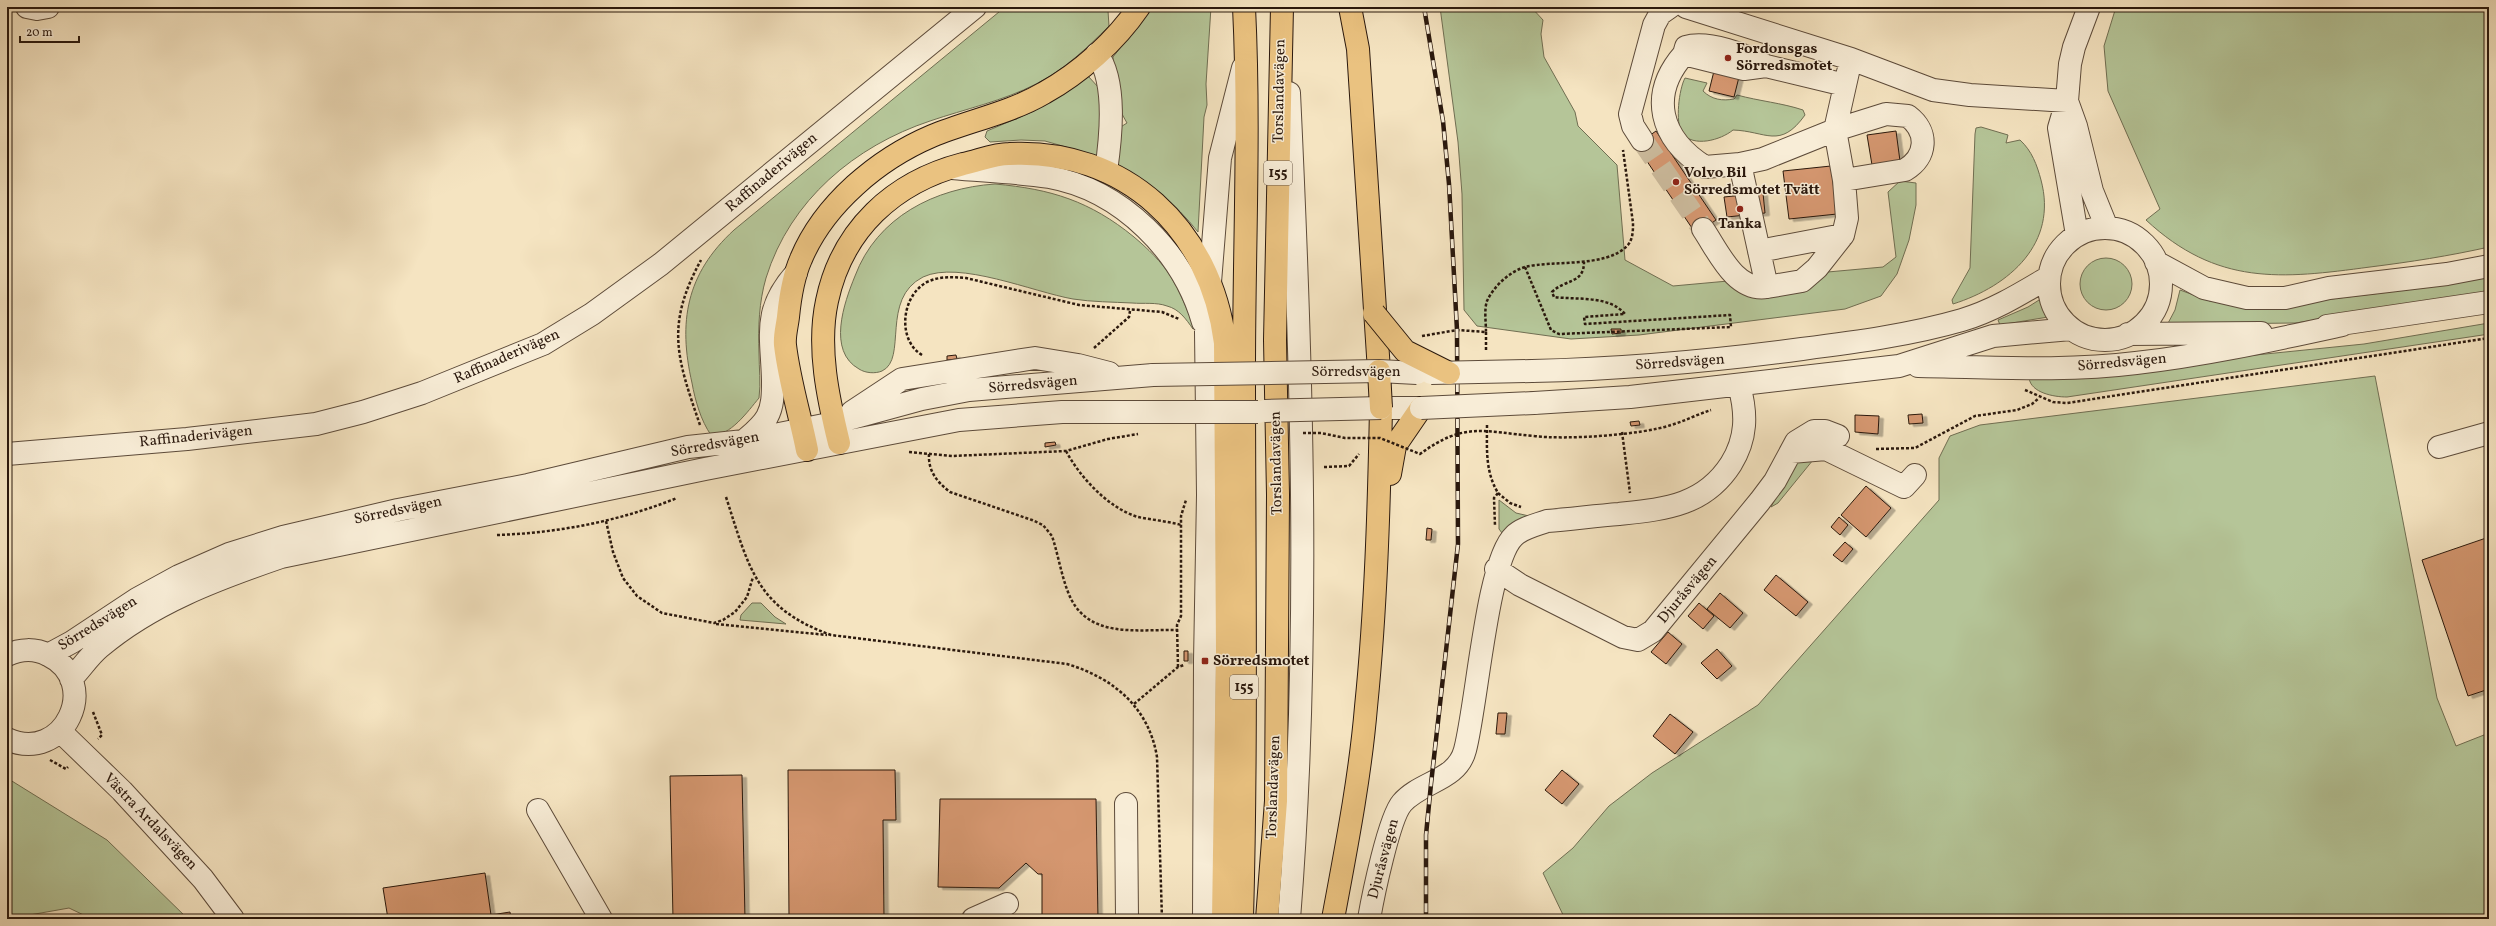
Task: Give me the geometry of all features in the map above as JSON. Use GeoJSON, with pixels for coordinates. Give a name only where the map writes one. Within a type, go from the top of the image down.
{"type":"FeatureCollection","features":[{"type":"Feature","properties":{"kind":"main road"},"geometry":{"type":"LineString","coordinates":[[807,450],[785,344],[789,300],[796,273],[801,258],[824,219],[853,187],[892,157],[931,136],[1043,94],[1073,75],[1123,28],[1139,7]]}},
{"type":"Feature","properties":{"kind":"main road","name":"Torslandavägen"},"geometry":{"type":"LineString","coordinates":[[1242,919],[1244,834],[1247,55],[1244,7]]}},
{"type":"Feature","properties":{"kind":"main road","name":"Torslandavägen"},"geometry":{"type":"LineString","coordinates":[[1267,919],[1276,770],[1278,495],[1275,340],[1282,7]]}},
{"type":"Feature","properties":{"kind":"main road"},"geometry":{"type":"LineString","coordinates":[[1333,919],[1359,768],[1369,667],[1376,544],[1388,442],[1381,408],[1358,49],[1350,7]]}},
{"type":"Feature","properties":{"kind":"main road"},"geometry":{"type":"LineString","coordinates":[[836,433],[823,349],[827,301],[841,261],[858,231],[889,199],[918,180],[951,168],[1006,154],[1046,154],[1071,158],[1106,171],[1134,186],[1166,214],[1195,250],[1210,281],[1223,325],[1226,343],[1227,653],[1223,919]]}},
{"type":"Feature","properties":{"kind":"main road"},"geometry":{"type":"LineString","coordinates":[[1374,313],[1405,351],[1449,373]]}},
{"type":"Feature","properties":{"kind":"main road"},"geometry":{"type":"LineString","coordinates":[[1388,442],[1421,408]]}},
{"type":"Feature","properties":{"kind":"street"},"geometry":{"type":"LineString","coordinates":[[26,7],[37,9],[48,7]]}},
{"type":"Feature","properties":{"kind":"street","name":"Raffinaderivägen"},"geometry":{"type":"LineString","coordinates":[[7,454],[187,439],[316,424],[363,412],[422,393],[543,344],[592,314],[661,264],[975,7]]}},
{"type":"Feature","properties":{"kind":"street"},"geometry":{"type":"LineString","coordinates":[[1285,7],[1296,235],[1303,507],[1297,820],[1289,919]]}},
{"type":"Feature","properties":{"kind":"street"},"geometry":{"type":"LineString","coordinates":[[1632,142],[1633,126],[1630,114],[1654,25],[1660,14],[1670,7]]}},
{"type":"Feature","properties":{"kind":"street"},"geometry":{"type":"LineString","coordinates":[[1686,7],[1851,59],[1933,90],[1970,95],[2067,101]]}},
{"type":"Feature","properties":{"kind":"street"},"geometry":{"type":"LineString","coordinates":[[2077,235],[2059,128],[2067,101],[2070,64],[2089,7]]}},
{"type":"Feature","properties":{"kind":"street"},"geometry":{"type":"LineString","coordinates":[[1097,54],[1104,64],[1111,119],[1106,171]]}},
{"type":"Feature","properties":{"kind":"street"},"geometry":{"type":"LineString","coordinates":[[1844,85],[1766,66],[1744,69],[1684,54],[1670,72],[1665,87],[1663,107],[1668,131],[1684,151],[1705,167],[1740,164],[1763,159],[1789,150],[1834,130],[1886,114],[1908,116],[1921,130],[1923,149],[1913,166],[1905,170],[1844,180]]}},
{"type":"Feature","properties":{"kind":"street"},"geometry":{"type":"LineString","coordinates":[[1204,919],[1205,668],[1208,495],[1206,332],[1220,158],[1247,55]]}},
{"type":"Feature","properties":{"kind":"street"},"geometry":{"type":"LineString","coordinates":[[1703,229],[1731,271],[1746,285],[1767,287],[1802,281],[1817,268],[1843,235],[1847,218],[1844,180],[1834,130],[1851,59]]}},
{"type":"Feature","properties":{"kind":"street"},"geometry":{"type":"LineString","coordinates":[[2067,101],[2076,126],[2092,191],[2107,228]]}},
{"type":"Feature","properties":{"kind":"street"},"geometry":{"type":"LineString","coordinates":[[1740,164],[1767,287]]}},
{"type":"Feature","properties":{"kind":"street"},"geometry":{"type":"LineString","coordinates":[[951,168],[1050,178],[1085,189],[1123,210],[1154,235],[1169,253],[1191,289],[1206,332]]}},
{"type":"Feature","properties":{"kind":"street","name":"Sörredsvägen"},"geometry":{"type":"LineString","coordinates":[[2107,228],[2125,232],[2140,241],[2156,262],[2160,278],[2158,301],[2147,321],[2128,334],[2114,339],[2099,340],[2085,336],[2071,329],[2055,309],[2050,296],[2049,277],[2058,253],[2077,235],[2088,230],[2107,228]]}},
{"type":"Feature","properties":{"kind":"street"},"geometry":{"type":"LineString","coordinates":[[1759,251],[1843,235]]}},
{"type":"Feature","properties":{"kind":"street","name":"Sörredsvägen"},"geometry":{"type":"LineString","coordinates":[[2156,262],[2204,288],[2247,298],[2285,298],[2329,288],[2447,274],[2489,266]]}},
{"type":"Feature","properties":{"kind":"street"},"geometry":{"type":"LineString","coordinates":[[744,441],[766,419],[771,409],[773,392],[770,330],[775,304],[782,289],[796,273]]}},
{"type":"Feature","properties":{"kind":"street","name":"Sörredsvägen"},"geometry":{"type":"LineString","coordinates":[[71,679],[99,648],[123,630],[169,602],[222,577],[281,557],[365,538],[807,450],[836,433],[922,399],[969,390],[1153,375],[1379,371],[1449,373],[1589,370],[1730,359],[1872,340],[1963,319],[2020,295],[2049,277]]}},
{"type":"Feature","properties":{"kind":"street","name":"Sörredsvägen"},"geometry":{"type":"LineString","coordinates":[[2128,334],[2263,333],[2342,324],[2489,302]]}},
{"type":"Feature","properties":{"kind":"street","name":"Sörredsvägen"},"geometry":{"type":"LineString","coordinates":[[48,654],[72,642],[138,599],[179,576],[229,554],[283,537],[398,510],[528,485],[688,447],[744,441],[803,428],[836,433],[1062,412],[1421,408],[1534,403],[1739,385],[1899,366],[2085,367],[2135,364],[2222,351],[2342,324]]}},
{"type":"Feature","properties":{"kind":"street","name":"Sörredsvägen"},"geometry":{"type":"LineString","coordinates":[[1899,366],[1993,336],[2071,329]]}},
{"type":"Feature","properties":{"kind":"street","name":"Djuråsvägen"},"geometry":{"type":"LineString","coordinates":[[1369,919],[1394,818],[1402,803],[1412,794],[1452,771],[1461,760],[1477,684],[1496,570],[1504,549],[1514,535],[1528,527],[1547,521],[1661,509],[1683,504],[1703,494],[1720,481],[1739,452],[1746,418],[1739,385]]}},
{"type":"Feature","properties":{"kind":"street","name":"Djuråsvägen"},"geometry":{"type":"LineString","coordinates":[[1496,570],[1520,585],[1623,637],[1638,640],[1653,631],[1718,555],[1775,481],[1796,442],[1814,431],[1825,431],[1838,436]]}},
{"type":"Feature","properties":{"kind":"street"},"geometry":{"type":"LineString","coordinates":[[2439,447],[2489,433]]}},
{"type":"Feature","properties":{"kind":"street"},"geometry":{"type":"LineString","coordinates":[[1790,452],[1826,449],[1904,487],[1915,475]]}},
{"type":"Feature","properties":{"kind":"street"},"geometry":{"type":"LineString","coordinates":[[7,655],[25,650],[48,654],[63,666],[71,679],[75,695],[70,718],[60,731],[47,740],[33,743],[18,743],[7,738]]}},
{"type":"Feature","properties":{"kind":"street","name":"Västra Ardalsvägen"},"geometry":{"type":"LineString","coordinates":[[60,731],[122,791],[203,879],[233,919]]}},
{"type":"Feature","properties":{"kind":"street"},"geometry":{"type":"LineString","coordinates":[[1126,804],[1127,919]]}},
{"type":"Feature","properties":{"kind":"street"},"geometry":{"type":"LineString","coordinates":[[538,810],[601,919]]}},
{"type":"Feature","properties":{"kind":"street"},"geometry":{"type":"LineString","coordinates":[[973,919],[1007,904]]}},
{"type":"Feature","properties":{"kind":"path"},"geometry":{"type":"LineString","coordinates":[[1486,354],[1486,302],[1507,276],[1525,267],[1584,262],[1616,253],[1627,246],[1633,235],[1632,142]]}},
{"type":"Feature","properties":{"kind":"path"},"geometry":{"type":"LineString","coordinates":[[703,433],[678,352],[678,326],[682,303],[689,283],[704,254]]}},
{"type":"Feature","properties":{"kind":"path"},"geometry":{"type":"LineString","coordinates":[[1525,267],[1551,330],[1559,334],[1731,327],[1730,315],[1585,324],[1584,317],[1625,314],[1614,306],[1593,300],[1554,297],[1552,292],[1581,275],[1584,271],[1584,262]]}},
{"type":"Feature","properties":{"kind":"path"},"geometry":{"type":"LineString","coordinates":[[924,356],[912,347],[907,340],[906,318],[913,296],[926,283],[936,279],[948,277],[966,278],[1079,305],[1170,314],[1182,321]]}},
{"type":"Feature","properties":{"kind":"path"},"geometry":{"type":"LineString","coordinates":[[1092,350],[1129,317],[1130,310]]}},
{"type":"Feature","properties":{"kind":"path"},"geometry":{"type":"LineString","coordinates":[[1469,330],[1486,332]]}},
{"type":"Feature","properties":{"kind":"path"},"geometry":{"type":"LineString","coordinates":[[1870,448],[1884,450],[1916,448],[1975,416],[2017,410],[2032,404],[2040,398]]}},
{"type":"Feature","properties":{"kind":"path"},"geometry":{"type":"LineString","coordinates":[[1298,433],[1321,433],[1345,438],[1388,442],[1420,454],[1444,438],[1474,430],[1534,436],[1622,432],[1670,425],[1705,412]]}},
{"type":"Feature","properties":{"kind":"path"},"geometry":{"type":"LineString","coordinates":[[1487,422],[1487,463],[1492,482],[1498,492],[1510,503],[1526,509]]}},
{"type":"Feature","properties":{"kind":"path"},"geometry":{"type":"LineString","coordinates":[[1622,432],[1629,489]]}},
{"type":"Feature","properties":{"kind":"path"},"geometry":{"type":"LineString","coordinates":[[902,452],[952,456],[1066,451],[1108,439],[1139,434]]}},
{"type":"Feature","properties":{"kind":"path"},"geometry":{"type":"LineString","coordinates":[[1066,451],[1075,468],[1113,504],[1136,516],[1181,525]]}},
{"type":"Feature","properties":{"kind":"path"},"geometry":{"type":"LineString","coordinates":[[929,454],[928,462],[938,483],[950,492],[1032,520],[1048,529],[1052,536],[1068,593],[1089,620],[1108,629],[1178,630]]}},
{"type":"Feature","properties":{"kind":"path"},"geometry":{"type":"LineString","coordinates":[[1498,492],[1494,498],[1495,541],[1504,549]]}},
{"type":"Feature","properties":{"kind":"path"},"geometry":{"type":"LineString","coordinates":[[1178,667],[1178,630],[1181,616],[1181,516],[1187,495]]}},
{"type":"Feature","properties":{"kind":"path"},"geometry":{"type":"LineString","coordinates":[[494,535],[528,534],[606,520],[645,511],[682,496]]}},
{"type":"Feature","properties":{"kind":"path"},"geometry":{"type":"LineString","coordinates":[[726,498],[754,576],[780,609],[804,624],[831,635]]}},
{"type":"Feature","properties":{"kind":"path"},"geometry":{"type":"LineString","coordinates":[[606,520],[617,565],[626,584],[637,596],[662,613],[714,623],[831,635],[1067,664],[1096,675],[1112,684],[1134,704],[1150,731],[1157,757],[1162,919]]}},
{"type":"Feature","properties":{"kind":"path"},"geometry":{"type":"LineString","coordinates":[[714,623],[729,616],[738,609],[750,592],[754,576]]}},
{"type":"Feature","properties":{"kind":"path"},"geometry":{"type":"LineString","coordinates":[[1134,704],[1178,667],[1188,664]]}},
{"type":"Feature","properties":{"kind":"path"},"geometry":{"type":"LineString","coordinates":[[46,759],[66,769],[102,735],[95,720],[92,705]]}},
{"type":"Feature","properties":{"kind":"green space"},"geometry":{"type":"Polygon","coordinates":[[[1005,7],[1116,7],[1108,11],[1109,26],[1075,58],[1056,72],[1023,90],[930,121],[902,132],[876,145],[851,161],[829,180],[809,201],[791,224],[777,250],[766,278],[760,305],[759,398],[732,428],[718,435],[711,435],[701,417],[695,396],[688,361],[686,340],[686,319],[690,300],[696,282],[705,264],[734,230],[1005,7]]]}},
{"type":"Feature","properties":{"kind":"green space"},"geometry":{"type":"Polygon","coordinates":[[[1152,7],[1211,7],[1206,84],[1207,105],[1204,117],[1198,232],[1161,194],[1141,179],[1118,165],[1117,155],[1119,128],[1127,123],[1117,105],[1113,80],[1113,57],[1152,7]]]}},
{"type":"Feature","properties":{"kind":"green space"},"geometry":{"type":"Polygon","coordinates":[[[1440,7],[1531,7],[1543,20],[1541,34],[1544,57],[1575,112],[1578,126],[1617,165],[1625,260],[1673,286],[1883,267],[1896,257],[1888,192],[1900,181],[1916,183],[1916,205],[1909,240],[1897,274],[1881,296],[1845,309],[1639,335],[1571,339],[1477,326],[1464,310],[1462,194],[1458,142],[1440,7]]]}},
{"type":"Feature","properties":{"kind":"green space"},"geometry":{"type":"Polygon","coordinates":[[[2116,7],[2489,7],[2489,247],[2385,265],[2307,274],[2279,275],[2251,273],[2225,267],[2198,257],[2172,241],[2146,220],[2160,209],[2108,91],[2104,46],[2116,7]]]}},
{"type":"Feature","properties":{"kind":"green space"},"geometry":{"type":"Polygon","coordinates":[[[1088,76],[1099,88],[1102,143],[1097,156],[1045,141],[1021,140],[990,142],[985,137],[987,131],[1034,111],[1088,76]]]}},
{"type":"Feature","properties":{"kind":"green space"},"geometry":{"type":"Polygon","coordinates":[[[1685,78],[1707,83],[1703,91],[1714,98],[1730,100],[1734,99],[1737,95],[1803,110],[1805,115],[1796,126],[1788,132],[1780,135],[1772,136],[1733,130],[1722,137],[1707,141],[1693,140],[1687,138],[1682,133],[1678,114],[1681,90],[1685,78]]]}},
{"type":"Feature","properties":{"kind":"green space"},"geometry":{"type":"Polygon","coordinates":[[[1981,127],[2008,135],[2006,143],[2020,140],[2031,154],[2041,180],[2044,203],[2042,223],[2036,242],[2025,259],[2010,273],[1993,286],[1974,296],[1953,304],[1952,300],[1970,268],[1975,134],[1976,128],[1981,127]]]}},
{"type":"Feature","properties":{"kind":"green space"},"geometry":{"type":"Polygon","coordinates":[[[995,184],[1052,193],[1102,214],[1118,225],[1149,251],[1167,271],[1183,300],[1193,323],[1193,329],[1179,312],[1171,307],[1163,305],[1073,299],[976,275],[956,272],[938,273],[923,277],[910,287],[902,299],[898,313],[893,354],[889,364],[882,371],[876,373],[859,369],[849,361],[843,351],[841,326],[846,299],[855,276],[865,255],[878,237],[893,222],[911,209],[930,199],[951,192],[995,184]]]}},
{"type":"Feature","properties":{"kind":"green space"},"geometry":{"type":"Polygon","coordinates":[[[2106,258],[2120,262],[2128,270],[2132,284],[2128,298],[2120,306],[2106,310],[2092,306],[2084,298],[2080,284],[2084,270],[2092,262],[2106,258]]]}},
{"type":"Feature","properties":{"kind":"green space"},"geometry":{"type":"Polygon","coordinates":[[[2489,276],[2489,295],[2295,323],[2210,324],[2166,327],[2175,310],[2180,290],[2210,301],[2265,307],[2389,292],[2489,276]]]}},
{"type":"Feature","properties":{"kind":"green space"},"geometry":{"type":"Polygon","coordinates":[[[2047,295],[2054,316],[2000,325],[1998,320],[2028,307],[2047,295]]]}},
{"type":"Feature","properties":{"kind":"green space"},"geometry":{"type":"Polygon","coordinates":[[[2489,323],[2489,334],[2067,397],[2050,395],[2038,391],[2031,383],[2029,378],[2364,344],[2489,323]]]}},
{"type":"Feature","properties":{"kind":"green space"},"geometry":{"type":"Polygon","coordinates":[[[2375,376],[2437,698],[2456,746],[2489,733],[2489,919],[1565,919],[1543,873],[1573,848],[1609,806],[1652,773],[1758,705],[1939,500],[1939,458],[1950,436],[1980,425],[2375,376]]]}},
{"type":"Feature","properties":{"kind":"green space"},"geometry":{"type":"Polygon","coordinates":[[[1794,460],[1813,460],[1778,503],[1771,507],[1794,460]]]}},
{"type":"Feature","properties":{"kind":"green space"},"geometry":{"type":"Polygon","coordinates":[[[1499,500],[1516,513],[1529,516],[1502,533],[1499,529],[1499,500]]]}},
{"type":"Feature","properties":{"kind":"green space"},"geometry":{"type":"Polygon","coordinates":[[[752,603],[761,603],[775,617],[786,624],[740,620],[741,615],[752,603]]]}},
{"type":"Feature","properties":{"kind":"green space"},"geometry":{"type":"Polygon","coordinates":[[[7,778],[107,840],[188,919],[92,919],[69,908],[7,919],[7,778]]]}},
{"type":"Feature","properties":{"kind":"building"},"geometry":{"type":"Polygon","coordinates":[[[1715,67],[1740,73],[1734,97],[1709,91],[1715,67]]]}},
{"type":"Feature","properties":{"kind":"building","name":"Volvo Bil Sörredsmotet Tvätt"},"geometry":{"type":"Polygon","coordinates":[[[1656,131],[1716,220],[1696,234],[1636,145],[1656,131]]]}},
{"type":"Feature","properties":{"kind":"building"},"geometry":{"type":"Polygon","coordinates":[[[1896,131],[1900,161],[1872,165],[1867,135],[1896,131]]]}},
{"type":"Feature","properties":{"kind":"building"},"geometry":{"type":"Polygon","coordinates":[[[1831,166],[1837,214],[1789,219],[1783,171],[1831,166]]]}},
{"type":"Feature","properties":{"kind":"building"},"geometry":{"type":"Polygon","coordinates":[[[1763,193],[1765,213],[1727,217],[1724,197],[1763,193]]]}},
{"type":"Feature","properties":{"kind":"building"},"geometry":{"type":"Polygon","coordinates":[[[1611,329],[1621,329],[1621,333],[1612,334],[1611,329]]]}},
{"type":"Feature","properties":{"kind":"building"},"geometry":{"type":"Polygon","coordinates":[[[956,355],[957,359],[947,360],[947,356],[956,355]]]}},
{"type":"Feature","properties":{"kind":"building"},"geometry":{"type":"Polygon","coordinates":[[[1922,414],[1923,423],[1909,424],[1908,415],[1922,414]]]}},
{"type":"Feature","properties":{"kind":"building"},"geometry":{"type":"Polygon","coordinates":[[[1855,415],[1879,416],[1878,434],[1855,432],[1855,415]]]}},
{"type":"Feature","properties":{"kind":"building"},"geometry":{"type":"Polygon","coordinates":[[[1639,421],[1640,425],[1631,426],[1630,422],[1639,421]]]}},
{"type":"Feature","properties":{"kind":"building"},"geometry":{"type":"Polygon","coordinates":[[[1055,442],[1056,445],[1045,447],[1045,443],[1055,442]]]}},
{"type":"Feature","properties":{"kind":"building"},"geometry":{"type":"Polygon","coordinates":[[[1866,486],[1891,508],[1866,537],[1841,515],[1866,486]]]}},
{"type":"Feature","properties":{"kind":"building"},"geometry":{"type":"Polygon","coordinates":[[[1839,517],[1848,525],[1840,535],[1831,527],[1839,517]]]}},
{"type":"Feature","properties":{"kind":"building"},"geometry":{"type":"Polygon","coordinates":[[[1427,528],[1432,529],[1431,540],[1426,540],[1427,528]]]}},
{"type":"Feature","properties":{"kind":"building"},"geometry":{"type":"Polygon","coordinates":[[[2489,537],[2489,689],[2468,696],[2422,560],[2489,537]]]}},
{"type":"Feature","properties":{"kind":"building"},"geometry":{"type":"Polygon","coordinates":[[[1845,542],[1853,549],[1842,562],[1833,555],[1845,542]]]}},
{"type":"Feature","properties":{"kind":"building"},"geometry":{"type":"Polygon","coordinates":[[[1776,575],[1808,602],[1796,616],[1764,590],[1776,575]]]}},
{"type":"Feature","properties":{"kind":"building"},"geometry":{"type":"Polygon","coordinates":[[[1720,593],[1743,613],[1730,628],[1707,609],[1720,593]]]}},
{"type":"Feature","properties":{"kind":"building"},"geometry":{"type":"Polygon","coordinates":[[[1699,603],[1714,616],[1703,629],[1688,616],[1699,603]]]}},
{"type":"Feature","properties":{"kind":"building"},"geometry":{"type":"Polygon","coordinates":[[[1668,632],[1682,644],[1666,664],[1651,652],[1668,632]]]}},
{"type":"Feature","properties":{"kind":"building"},"geometry":{"type":"Polygon","coordinates":[[[1717,649],[1732,666],[1717,679],[1701,663],[1717,649]]]}},
{"type":"Feature","properties":{"kind":"building"},"geometry":{"type":"Polygon","coordinates":[[[1184,651],[1188,651],[1188,661],[1184,661],[1184,651]]]}},
{"type":"Feature","properties":{"kind":"building"},"geometry":{"type":"Polygon","coordinates":[[[1498,713],[1507,713],[1505,734],[1496,734],[1498,713]]]}},
{"type":"Feature","properties":{"kind":"building"},"geometry":{"type":"Polygon","coordinates":[[[1670,714],[1693,732],[1675,754],[1653,736],[1670,714]]]}},
{"type":"Feature","properties":{"kind":"building"},"geometry":{"type":"Polygon","coordinates":[[[788,770],[895,770],[896,820],[883,820],[884,919],[789,919],[788,770]]]}},
{"type":"Feature","properties":{"kind":"building"},"geometry":{"type":"Polygon","coordinates":[[[1562,770],[1579,784],[1562,804],[1545,790],[1562,770]]]}},
{"type":"Feature","properties":{"kind":"building"},"geometry":{"type":"Polygon","coordinates":[[[742,775],[745,919],[673,919],[670,776],[742,775]]]}},
{"type":"Feature","properties":{"kind":"building"},"geometry":{"type":"Polygon","coordinates":[[[940,799],[1096,799],[1098,919],[1042,919],[1042,874],[1038,874],[1026,863],[999,888],[938,887],[940,799]]]}},
{"type":"Feature","properties":{"kind":"building"},"geometry":{"type":"Polygon","coordinates":[[[485,873],[491,915],[464,919],[388,919],[383,888],[485,873]]]}},
{"type":"Feature","properties":{"kind":"building"},"geometry":{"type":"Polygon","coordinates":[[[510,912],[511,919],[464,919],[491,915],[510,912]]]}},
{"type":"Feature","properties":{"kind":"tunnel"},"geometry":{"type":"LineString","coordinates":[[1642,140],[1703,229]]}},
{"type":"Feature","properties":{"kind":"railway"},"geometry":{"type":"LineString","coordinates":[[1424,7],[1443,121],[1449,184],[1457,330],[1458,544],[1426,835],[1426,919]]}},
{"type":"Feature","properties":{"kind":"place","name":"Fordonsgas Sörredsmotet"},"geometry":{"type":"Point","coordinates":[1728,58]}},
{"type":"Feature","properties":{"kind":"place","name":"Volvo Bil Sörredsmotet Tvätt"},"geometry":{"type":"Point","coordinates":[1676,182]}},
{"type":"Feature","properties":{"kind":"place","name":"Tanka"},"geometry":{"type":"Point","coordinates":[1740,209]}},
{"type":"Feature","properties":{"kind":"place","name":"Sörredsmotet"},"geometry":{"type":"Point","coordinates":[1205,661]}}]}
